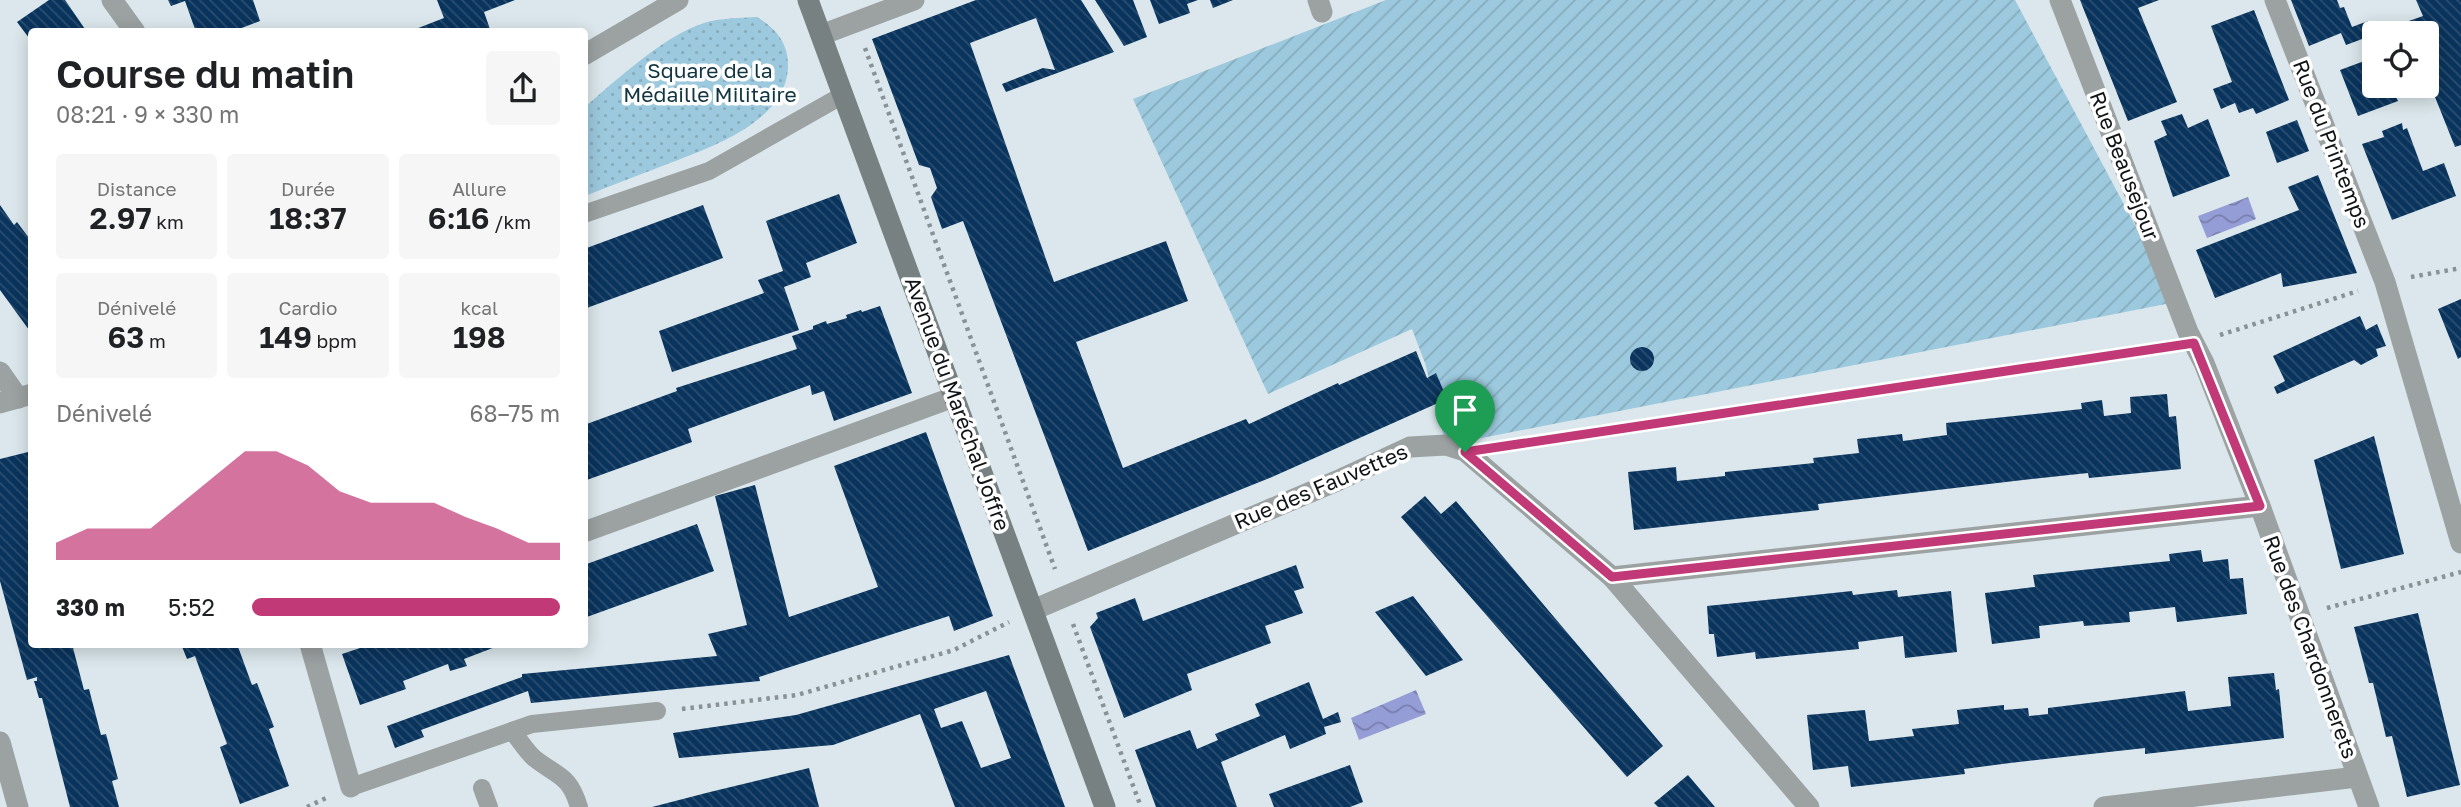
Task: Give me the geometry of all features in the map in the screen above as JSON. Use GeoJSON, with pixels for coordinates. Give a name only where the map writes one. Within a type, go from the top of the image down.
{"type":"FeatureCollection","features":[{"type":"Feature","properties":{"kind":"main road","name":"Avenue du Maréchal Joffre"},"geometry":{"type":"LineString","coordinates":[[808,0],[1105,807]]}},
{"type":"Feature","properties":{"kind":"street"},"geometry":{"type":"LineString","coordinates":[[112,0],[132,28]]}},
{"type":"Feature","properties":{"kind":"street"},"geometry":{"type":"LineString","coordinates":[[588,53],[678,0]]}},
{"type":"Feature","properties":{"kind":"street"},"geometry":{"type":"LineString","coordinates":[[821,35],[914,0]]}},
{"type":"Feature","properties":{"kind":"street","name":"Rue Beausejour"},"geometry":{"type":"LineString","coordinates":[[2060,0],[2191,338]]}},
{"type":"Feature","properties":{"kind":"street","name":"Rue du Printemps"},"geometry":{"type":"LineString","coordinates":[[2274,0],[2386,285],[2461,543]]}},
{"type":"Feature","properties":{"kind":"street","name":"Rue des Chardonnerets"},"geometry":{"type":"LineString","coordinates":[[2191,338],[2260,506],[2368,807]]}},
{"type":"Feature","properties":{"kind":"street"},"geometry":{"type":"LineString","coordinates":[[0,372],[16,398]]}},
{"type":"Feature","properties":{"kind":"street"},"geometry":{"type":"LineString","coordinates":[[588,531],[954,397]]}},
{"type":"Feature","properties":{"kind":"street","name":"Rue des Fauvettes"},"geometry":{"type":"LineString","coordinates":[[1033,610],[1339,480],[1410,447],[1446,444],[1465,452],[1612,577],[1809,807]]}},
{"type":"Feature","properties":{"kind":"street"},"geometry":{"type":"LineString","coordinates":[[1612,577],[2260,506]]}},
{"type":"Feature","properties":{"kind":"street"},"geometry":{"type":"LineString","coordinates":[[311,648],[351,787]]}},
{"type":"Feature","properties":{"kind":"street"},"geometry":{"type":"LineString","coordinates":[[0,742],[6,785],[18,807]]}},
{"type":"Feature","properties":{"kind":"street"},"geometry":{"type":"LineString","coordinates":[[2104,807],[2357,777]]}},
{"type":"Feature","properties":{"kind":"lane"},"geometry":{"type":"LineString","coordinates":[[588,213],[709,171],[843,95]]}},
{"type":"Feature","properties":{"kind":"lane"},"geometry":{"type":"LineString","coordinates":[[351,787],[532,724],[657,711]]}},
{"type":"Feature","properties":{"kind":"lane"},"geometry":{"type":"LineString","coordinates":[[512,731],[532,756],[572,786],[579,807]]}},
{"type":"Feature","properties":{"kind":"lane"},"geometry":{"type":"LineString","coordinates":[[482,788],[489,807]]}},
{"type":"Feature","properties":{"kind":"path"},"geometry":{"type":"LineString","coordinates":[[856,22],[1142,807]]}},
{"type":"Feature","properties":{"kind":"path"},"geometry":{"type":"LineString","coordinates":[[1465,452],[2191,338],[2386,285],[2461,268]]}},
{"type":"Feature","properties":{"kind":"path"},"geometry":{"type":"LineString","coordinates":[[2299,616],[2461,572]]}},
{"type":"Feature","properties":{"kind":"path"},"geometry":{"type":"LineString","coordinates":[[657,711],[797,695],[954,650],[1033,610]]}},
{"type":"Feature","properties":{"kind":"green space"},"geometry":{"type":"Polygon","coordinates":[[[1386,0],[2015,0],[2176,302],[1446,445],[1425,363],[1412,329],[1268,394],[1133,99],[1386,0]]]}},
{"type":"Feature","properties":{"kind":"green space","name":"Square de la Médaille Militaire"},"geometry":{"type":"Polygon","coordinates":[[[757,17],[779,36],[783,43],[788,65],[785,85],[775,102],[761,117],[723,141],[588,195],[588,104],[641,60],[673,38],[704,23],[757,17]]]}},
{"type":"Feature","properties":{"kind":"water"},"geometry":{"type":"Polygon","coordinates":[[[2248,197],[2256,219],[2207,238],[2198,216],[2248,197]]]}},
{"type":"Feature","properties":{"kind":"water"},"geometry":{"type":"Polygon","coordinates":[[[1416,690],[1426,714],[1359,740],[1351,718],[1416,690]]]}},
{"type":"Feature","properties":{"kind":"building"},"geometry":{"type":"Polygon","coordinates":[[[49,0],[65,0],[84,28],[28,28],[28,37],[17,22],[49,0]]]}},
{"type":"Feature","properties":{"kind":"building"},"geometry":{"type":"Polygon","coordinates":[[[168,0],[253,0],[260,21],[242,28],[195,28],[185,1],[171,6],[168,0]]]}},
{"type":"Feature","properties":{"kind":"building"},"geometry":{"type":"Polygon","coordinates":[[[437,0],[515,0],[484,12],[490,28],[418,28],[444,18],[437,0]]]}},
{"type":"Feature","properties":{"kind":"building"},"geometry":{"type":"Polygon","coordinates":[[[976,0],[1081,0],[1114,52],[1006,92],[1002,84],[1043,68],[1055,70],[1036,18],[970,43],[1054,282],[1166,241],[1188,301],[1076,342],[1123,468],[1246,419],[1249,424],[1416,351],[1427,378],[1436,373],[1447,399],[1272,477],[1088,551],[963,221],[942,229],[931,197],[937,188],[930,168],[919,165],[872,39],[976,0]]]}},
{"type":"Feature","properties":{"kind":"building"},"geometry":{"type":"Polygon","coordinates":[[[1095,0],[1133,0],[1147,37],[1124,46],[1095,0]]]}},
{"type":"Feature","properties":{"kind":"building"},"geometry":{"type":"Polygon","coordinates":[[[1150,0],[1198,0],[1187,4],[1190,13],[1159,24],[1150,0]]]}},
{"type":"Feature","properties":{"kind":"building"},"geometry":{"type":"Polygon","coordinates":[[[1210,0],[1233,0],[1213,8],[1210,0]]]}},
{"type":"Feature","properties":{"kind":"building"},"geometry":{"type":"Polygon","coordinates":[[[2080,0],[2159,0],[2138,8],[2177,102],[2128,121],[2080,0]]]}},
{"type":"Feature","properties":{"kind":"building"},"geometry":{"type":"Polygon","coordinates":[[[2291,0],[2337,0],[2340,8],[2344,7],[2352,27],[2362,23],[2362,39],[2346,45],[2341,33],[2309,46],[2291,0]]]}},
{"type":"Feature","properties":{"kind":"building"},"geometry":{"type":"Polygon","coordinates":[[[2416,0],[2461,0],[2461,145],[2455,147],[2435,98],[2439,98],[2439,21],[2409,21],[2423,16],[2416,0]]]}},
{"type":"Feature","properties":{"kind":"building"},"geometry":{"type":"Polygon","coordinates":[[[2254,10],[2289,100],[2256,114],[2253,108],[2239,113],[2235,103],[2221,109],[2213,89],[2232,82],[2211,26],[2254,10]]]}},
{"type":"Feature","properties":{"kind":"building"},"geometry":{"type":"Polygon","coordinates":[[[2362,62],[2362,98],[2397,98],[2398,101],[2358,116],[2340,70],[2362,62]]]}},
{"type":"Feature","properties":{"kind":"building"},"geometry":{"type":"Polygon","coordinates":[[[2182,114],[2188,128],[2208,119],[2230,176],[2173,197],[2154,141],[2167,135],[2161,121],[2182,114]]]}},
{"type":"Feature","properties":{"kind":"building"},"geometry":{"type":"Polygon","coordinates":[[[2297,120],[2309,151],[2277,163],[2266,132],[2297,120]]]}},
{"type":"Feature","properties":{"kind":"building"},"geometry":{"type":"Polygon","coordinates":[[[2402,123],[2403,130],[2407,128],[2423,171],[2444,163],[2456,196],[2392,220],[2362,144],[2384,137],[2382,131],[2402,123]]]}},
{"type":"Feature","properties":{"kind":"building"},"geometry":{"type":"Polygon","coordinates":[[[2318,175],[2357,273],[2283,287],[2281,273],[2215,298],[2196,250],[2299,210],[2288,187],[2318,175]]]}},
{"type":"Feature","properties":{"kind":"building"},"geometry":{"type":"Polygon","coordinates":[[[839,194],[857,243],[806,263],[811,277],[784,287],[799,330],[672,372],[659,331],[764,293],[758,280],[783,271],[766,221],[839,194]]]}},
{"type":"Feature","properties":{"kind":"building"},"geometry":{"type":"Polygon","coordinates":[[[0,205],[14,225],[17,222],[28,237],[28,328],[0,290],[0,205]]]}},
{"type":"Feature","properties":{"kind":"building"},"geometry":{"type":"Polygon","coordinates":[[[703,205],[723,258],[588,308],[588,248],[703,205]]]}},
{"type":"Feature","properties":{"kind":"building"},"geometry":{"type":"Polygon","coordinates":[[[2461,299],[2461,357],[2458,359],[2438,309],[2461,299]]]}},
{"type":"Feature","properties":{"kind":"building"},"geometry":{"type":"Polygon","coordinates":[[[880,306],[912,393],[834,421],[824,391],[812,395],[810,385],[688,429],[692,442],[588,480],[588,424],[677,391],[676,388],[797,349],[792,336],[826,321],[827,324],[847,318],[846,315],[861,310],[862,312],[880,306]]]}},
{"type":"Feature","properties":{"kind":"building"},"geometry":{"type":"Polygon","coordinates":[[[2360,316],[2366,330],[2377,324],[2386,346],[2376,349],[2378,356],[2361,365],[2354,360],[2277,394],[2274,387],[2285,381],[2273,356],[2360,316]]]}},
{"type":"Feature","properties":{"kind":"building"},"geometry":{"type":"Polygon","coordinates":[[[1642,347],[1653,354],[1654,359],[1647,370],[1642,371],[1631,364],[1630,359],[1637,348],[1642,347]]]}},
{"type":"Feature","properties":{"kind":"building"},"geometry":{"type":"Polygon","coordinates":[[[2167,394],[2169,417],[2176,416],[2181,469],[2089,478],[2088,473],[2023,480],[1818,504],[1819,510],[1634,530],[1628,472],[1676,467],[1677,481],[1725,476],[1725,472],[1814,463],[1813,458],[1859,453],[1857,439],[1902,434],[1903,441],[1947,435],[1946,423],[2082,409],[2081,403],[2102,400],[2104,416],[2131,413],[2130,397],[2167,394]]]}},
{"type":"Feature","properties":{"kind":"building"},"geometry":{"type":"Polygon","coordinates":[[[926,432],[993,616],[954,631],[949,616],[759,677],[760,681],[531,703],[528,691],[421,730],[424,737],[395,748],[387,726],[522,677],[522,674],[717,656],[708,634],[747,625],[715,496],[755,485],[789,617],[878,587],[834,466],[926,432]]]}},
{"type":"Feature","properties":{"kind":"building"},"geometry":{"type":"Polygon","coordinates":[[[2374,436],[2404,554],[2341,569],[2314,460],[2374,436]]]}},
{"type":"Feature","properties":{"kind":"building"},"geometry":{"type":"Polygon","coordinates":[[[28,452],[28,648],[73,648],[84,690],[89,689],[101,735],[106,734],[118,779],[112,781],[119,807],[70,807],[42,698],[39,698],[34,681],[37,681],[37,677],[27,680],[0,581],[0,459],[28,452]]]}},
{"type":"Feature","properties":{"kind":"building"},"geometry":{"type":"Polygon","coordinates":[[[1425,496],[1441,514],[1456,501],[1663,746],[1627,777],[1401,517],[1425,496]]]}},
{"type":"Feature","properties":{"kind":"building"},"geometry":{"type":"Polygon","coordinates":[[[697,524],[714,571],[588,617],[588,564],[697,524]]]}},
{"type":"Feature","properties":{"kind":"building"},"geometry":{"type":"Polygon","coordinates":[[[2201,550],[2203,562],[2228,559],[2230,579],[2243,578],[2247,614],[2177,622],[2175,607],[2129,612],[2130,622],[2084,626],[2083,621],[2039,626],[2040,638],[1992,644],[1985,593],[2035,587],[2033,575],[2170,561],[2169,554],[2201,550]]]}},
{"type":"Feature","properties":{"kind":"building"},"geometry":{"type":"Polygon","coordinates":[[[1296,565],[1304,588],[1294,591],[1303,613],[1265,626],[1271,643],[1187,674],[1192,690],[1124,718],[1090,627],[1098,618],[1096,613],[1135,598],[1143,621],[1296,565]]]}},
{"type":"Feature","properties":{"kind":"building"},"geometry":{"type":"Polygon","coordinates":[[[1897,590],[1898,597],[1951,591],[1957,652],[1905,658],[1903,636],[1858,642],[1859,649],[1756,659],[1755,652],[1717,657],[1714,634],[1709,634],[1707,606],[1852,591],[1853,595],[1897,590]]]}},
{"type":"Feature","properties":{"kind":"building"},"geometry":{"type":"Polygon","coordinates":[[[1413,596],[1463,660],[1426,676],[1375,612],[1413,596]]]}},
{"type":"Feature","properties":{"kind":"building"},"geometry":{"type":"Polygon","coordinates":[[[2418,613],[2460,785],[2407,797],[2392,736],[2386,737],[2373,683],[2369,683],[2354,627],[2418,613]]]}},
{"type":"Feature","properties":{"kind":"building"},"geometry":{"type":"Polygon","coordinates":[[[183,648],[238,648],[252,685],[257,683],[274,727],[269,729],[289,786],[240,804],[220,747],[227,744],[195,656],[187,659],[183,648]]]}},
{"type":"Feature","properties":{"kind":"building"},"geometry":{"type":"Polygon","coordinates":[[[360,648],[493,648],[464,659],[467,666],[450,671],[448,664],[403,681],[406,689],[360,705],[342,654],[360,648]]]}},
{"type":"Feature","properties":{"kind":"building"},"geometry":{"type":"Polygon","coordinates":[[[1009,655],[1065,807],[955,807],[920,714],[833,745],[679,758],[673,733],[796,715],[1009,655]],[[986,691],[934,709],[941,728],[962,721],[981,768],[1011,758],[986,691]]]}},
{"type":"Feature","properties":{"kind":"building"},"geometry":{"type":"Polygon","coordinates":[[[2274,673],[2276,690],[2279,689],[2284,738],[2145,754],[2145,748],[2010,763],[1964,769],[1965,774],[1851,787],[1848,766],[1813,770],[1807,715],[1865,710],[1869,741],[1914,736],[1912,729],[1959,724],[1957,710],[2004,705],[2004,710],[2028,708],[2029,716],[2048,714],[2048,708],[2185,691],[2188,711],[2231,706],[2228,677],[2274,673]]]}},
{"type":"Feature","properties":{"kind":"building"},"geometry":{"type":"Polygon","coordinates":[[[1309,682],[1323,719],[1338,712],[1341,722],[1324,727],[1326,734],[1290,749],[1285,735],[1221,762],[1237,807],[1156,807],[1135,750],[1190,730],[1197,749],[1218,740],[1215,734],[1260,716],[1255,704],[1309,682]]]}},
{"type":"Feature","properties":{"kind":"building"},"geometry":{"type":"Polygon","coordinates":[[[1350,765],[1363,802],[1350,807],[1274,807],[1269,794],[1350,765]]]}},
{"type":"Feature","properties":{"kind":"building"},"geometry":{"type":"Polygon","coordinates":[[[809,768],[819,807],[652,807],[710,792],[809,768]]]}},
{"type":"Feature","properties":{"kind":"building"},"geometry":{"type":"Polygon","coordinates":[[[1688,775],[1715,807],[1658,807],[1654,803],[1688,775]]]}},
{"type":"Feature","properties":{"kind":"route"},"geometry":{"type":"LineString","coordinates":[[2194,343],[2260,506],[1612,577],[1465,452],[2194,343]]}}]}
